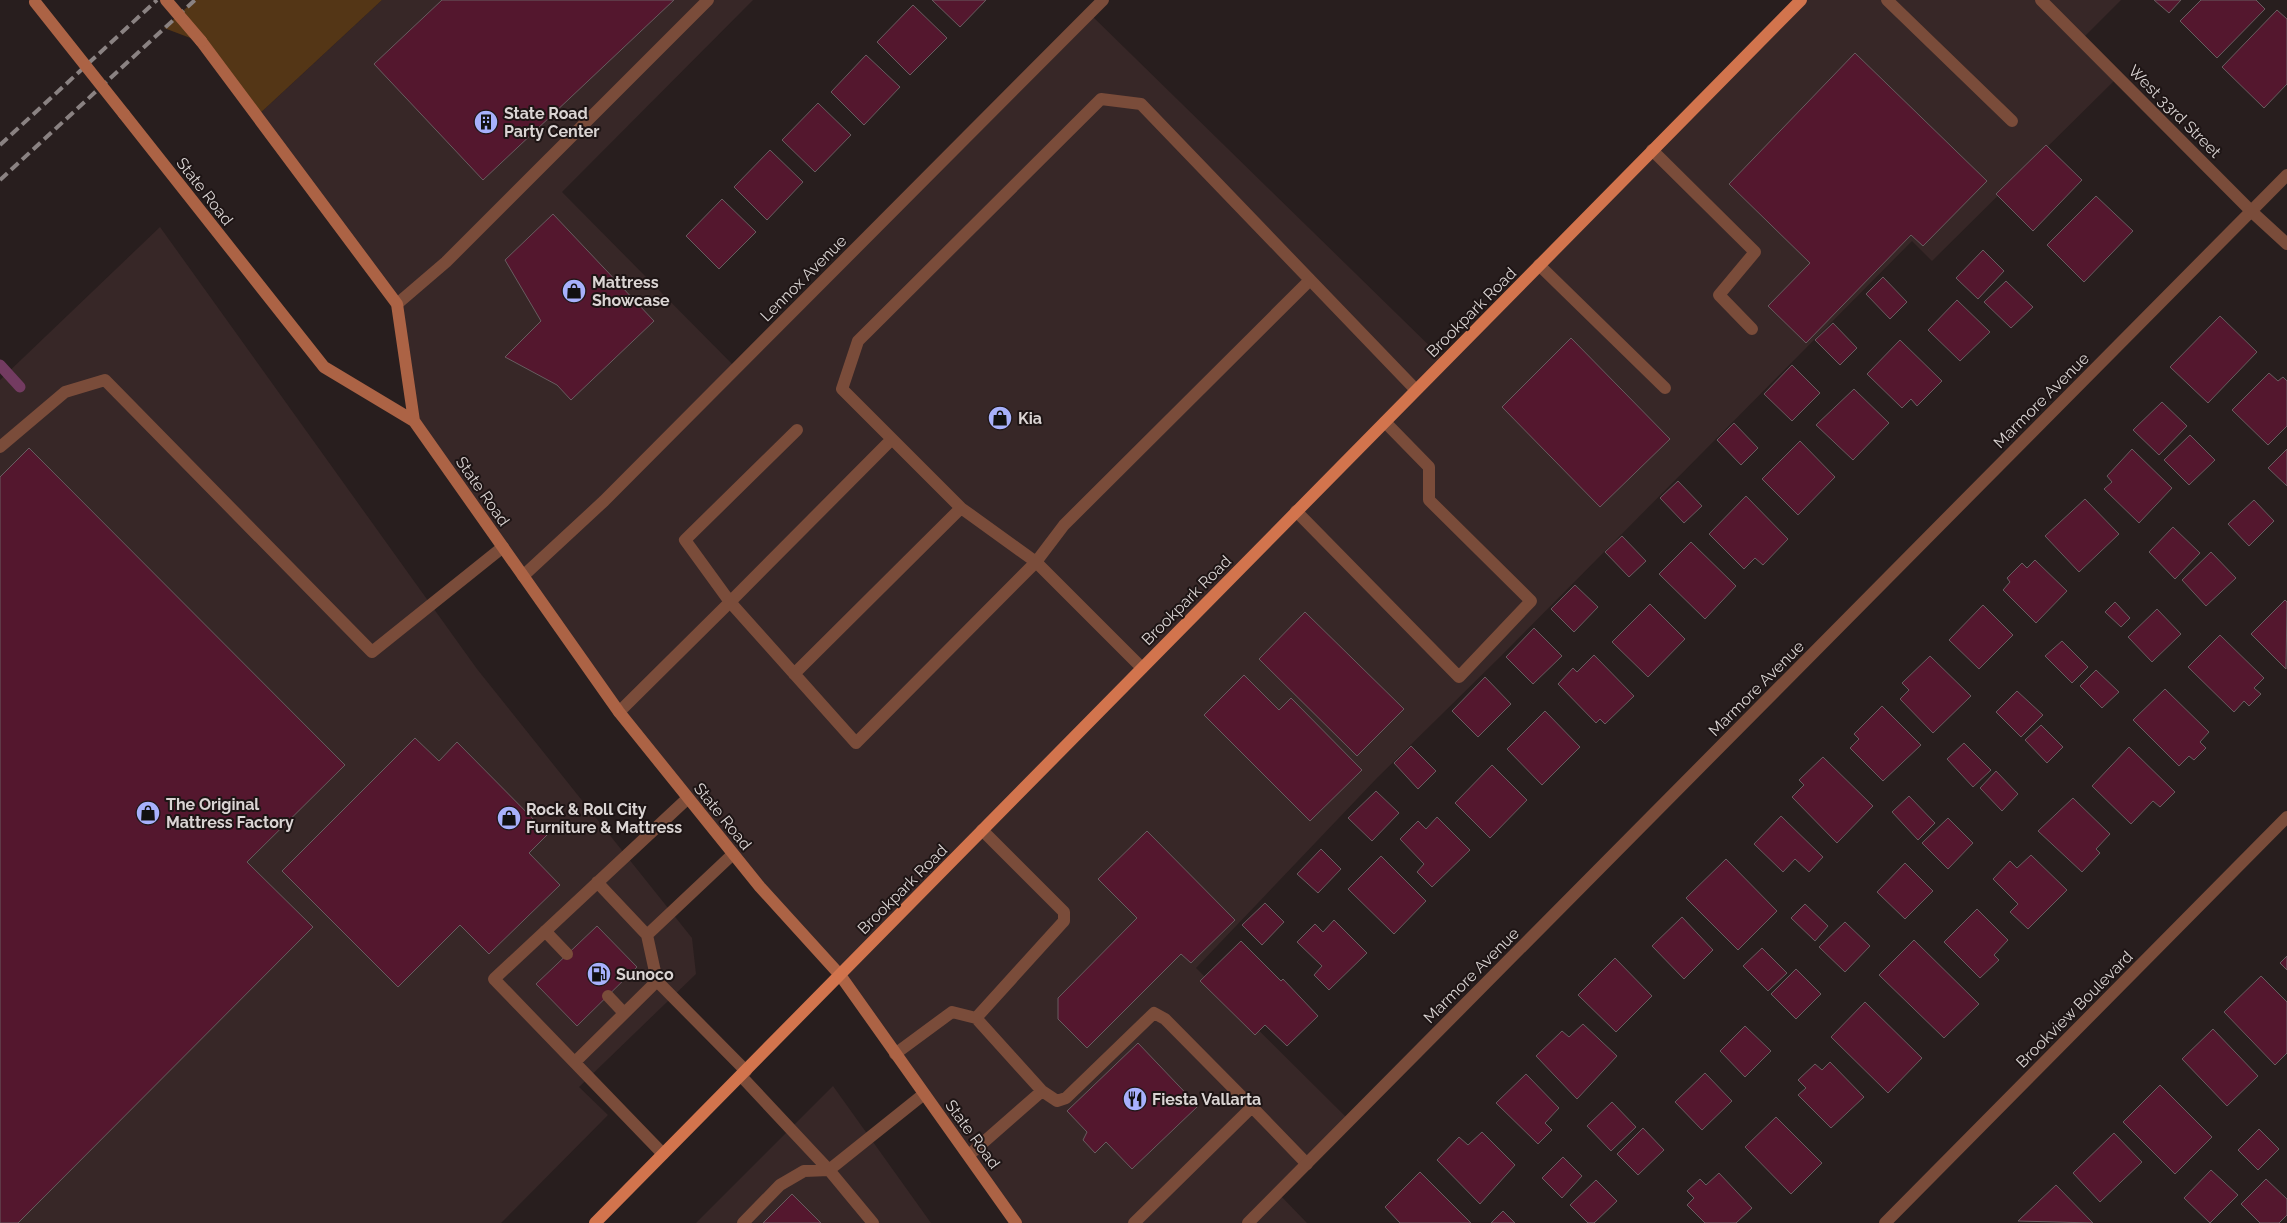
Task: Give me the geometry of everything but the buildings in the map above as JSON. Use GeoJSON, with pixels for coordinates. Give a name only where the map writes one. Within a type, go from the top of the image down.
{"type":"FeatureCollection","features":[{"type":"Feature","properties":{"kind":"main road","name":"State Road"},"geometry":{"type":"LineString","coordinates":[[166,0],[201,42],[397,304],[414,421]]}},
{"type":"Feature","properties":{"kind":"main road","name":"Brookpark Road"},"geometry":{"type":"LineString","coordinates":[[595,1223],[1801,0]]}},
{"type":"Feature","properties":{"kind":"main road","name":"State Road"},"geometry":{"type":"LineString","coordinates":[[34,1],[324,367],[414,421],[619,712],[733,854],[840,975],[1016,1223]]}},
{"type":"Feature","properties":{"kind":"street"},"geometry":{"type":"LineString","coordinates":[[397,304],[446,262],[708,0]]}},
{"type":"Feature","properties":{"kind":"street","name":"Lennox Avenue"},"geometry":{"type":"LineString","coordinates":[[523,576],[604,500],[1103,0]]}},
{"type":"Feature","properties":{"kind":"street"},"geometry":{"type":"LineString","coordinates":[[1887,0],[2012,121]]}},
{"type":"Feature","properties":{"kind":"street","name":"West 33rd Street"},"geometry":{"type":"LineString","coordinates":[[2041,0],[2251,211],[2287,244]]}},
{"type":"Feature","properties":{"kind":"street"},"geometry":{"type":"LineString","coordinates":[[1142,668],[1036,562],[961,508],[842,389],[858,341],[1101,99],[1141,104],[1416,390]]}},
{"type":"Feature","properties":{"kind":"street"},"geometry":{"type":"LineString","coordinates":[[1652,150],[1755,252],[1719,295],[1752,329]]}},
{"type":"Feature","properties":{"kind":"street","name":"Marmore Avenue"},"geometry":{"type":"LineString","coordinates":[[1248,1223],[2287,175]]}},
{"type":"Feature","properties":{"kind":"street"},"geometry":{"type":"LineString","coordinates":[[1539,265],[1665,388]]}},
{"type":"Feature","properties":{"kind":"street"},"geometry":{"type":"LineString","coordinates":[[797,430],[686,540],[730,602],[856,743],[1036,562],[1064,525],[1310,280]]}},
{"type":"Feature","properties":{"kind":"street"},"geometry":{"type":"LineString","coordinates":[[0,447],[65,392],[105,380],[372,652],[503,547]]}},
{"type":"Feature","properties":{"kind":"street"},"geometry":{"type":"LineString","coordinates":[[1296,511],[1459,677],[1531,601],[1429,500],[1429,467],[1385,422]]}},
{"type":"Feature","properties":{"kind":"street"},"geometry":{"type":"LineString","coordinates":[[619,712],[892,440]]}},
{"type":"Feature","properties":{"kind":"street"},"geometry":{"type":"LineString","coordinates":[[794,674],[961,508]]}},
{"type":"Feature","properties":{"kind":"street"},"geometry":{"type":"LineString","coordinates":[[663,1154],[494,979],[688,798]]}},
{"type":"Feature","properties":{"kind":"street","name":"Brookview Boulevard"},"geometry":{"type":"LineString","coordinates":[[1884,1223],[2287,817]]}},
{"type":"Feature","properties":{"kind":"street"},"geometry":{"type":"LineString","coordinates":[[976,1018],[1064,921],[1064,912],[982,830]]}},
{"type":"Feature","properties":{"kind":"street"},"geometry":{"type":"LineString","coordinates":[[647,934],[733,854]]}},
{"type":"Feature","properties":{"kind":"street"},"geometry":{"type":"LineString","coordinates":[[597,882],[647,934],[657,981],[743,1073],[873,1223]]}},
{"type":"Feature","properties":{"kind":"street"},"geometry":{"type":"LineString","coordinates":[[545,931],[567,954]]}},
{"type":"Feature","properties":{"kind":"street"},"geometry":{"type":"LineString","coordinates":[[575,1062],[657,981]]}},
{"type":"Feature","properties":{"kind":"street"},"geometry":{"type":"LineString","coordinates":[[608,996],[624,1013]]}},
{"type":"Feature","properties":{"kind":"street"},"geometry":{"type":"LineString","coordinates":[[895,1054],[952,1012],[976,1018],[1042,1091],[1057,1101],[1066,1098],[1154,1012],[1165,1019],[1307,1164]]}},
{"type":"Feature","properties":{"kind":"street"},"geometry":{"type":"LineString","coordinates":[[969,1155],[1042,1091]]}},
{"type":"Feature","properties":{"kind":"street"},"geometry":{"type":"LineString","coordinates":[[743,1223],[780,1185],[804,1171],[829,1170],[924,1094]]}},
{"type":"Feature","properties":{"kind":"street"},"geometry":{"type":"LineString","coordinates":[[1134,1223],[1252,1107]]}},
{"type":"Feature","properties":{"kind":"shaded area"},"geometry":{"type":"Polygon","coordinates":[[[195,0],[382,0],[256,117],[201,42],[164,28],[195,0]]]}},
{"type":"Feature","properties":{"kind":"shaded area"},"geometry":{"type":"Polygon","coordinates":[[[382,0],[753,0],[562,192],[736,368],[1089,13],[1444,360],[1800,0],[2121,0],[2081,40],[2118,77],[1932,261],[1912,241],[1501,656],[1377,778],[1196,968],[1350,1121],[1278,1193],[1307,1223],[1016,1223],[840,975],[688,798],[414,421],[397,304],[256,117],[382,0]]]}},
{"type":"Feature","properties":{"kind":"shaded area"},"geometry":{"type":"Polygon","coordinates":[[[160,227],[477,669],[692,938],[696,974],[579,1087],[608,1115],[501,1223],[0,1223],[0,380],[160,227]]]}},
{"type":"Feature","properties":{"kind":"shaded area"},"geometry":{"type":"Polygon","coordinates":[[[833,1086],[931,1223],[696,1223],[833,1086]]]}},
{"type":"Feature","properties":{"kind":"waterway"},"geometry":{"type":"LineString","coordinates":[[0,365],[20,387]]}},
{"type":"Feature","properties":{"kind":"railway"},"geometry":{"type":"LineString","coordinates":[[0,145],[157,0]]}},
{"type":"Feature","properties":{"kind":"railway"},"geometry":{"type":"LineString","coordinates":[[0,180],[195,0]]}},
{"type":"Feature","properties":{"kind":"place","name":"State Road Party Center"},"geometry":{"type":"Point","coordinates":[486,122]}},
{"type":"Feature","properties":{"kind":"place","name":"Mattress Showcase"},"geometry":{"type":"Point","coordinates":[574,291]}},
{"type":"Feature","properties":{"kind":"place","name":"Kia"},"geometry":{"type":"Point","coordinates":[1000,418]}},
{"type":"Feature","properties":{"kind":"place","name":"The Original Mattress Factory"},"geometry":{"type":"Point","coordinates":[148,813]}},
{"type":"Feature","properties":{"kind":"place","name":"Rock & Roll City Furniture & Mattress"},"geometry":{"type":"Point","coordinates":[509,818]}},
{"type":"Feature","properties":{"kind":"place","name":"Sunoco"},"geometry":{"type":"Point","coordinates":[599,974]}},
{"type":"Feature","properties":{"kind":"place","name":"Fiesta Vallarta"},"geometry":{"type":"Point","coordinates":[1135,1099]}}]}
